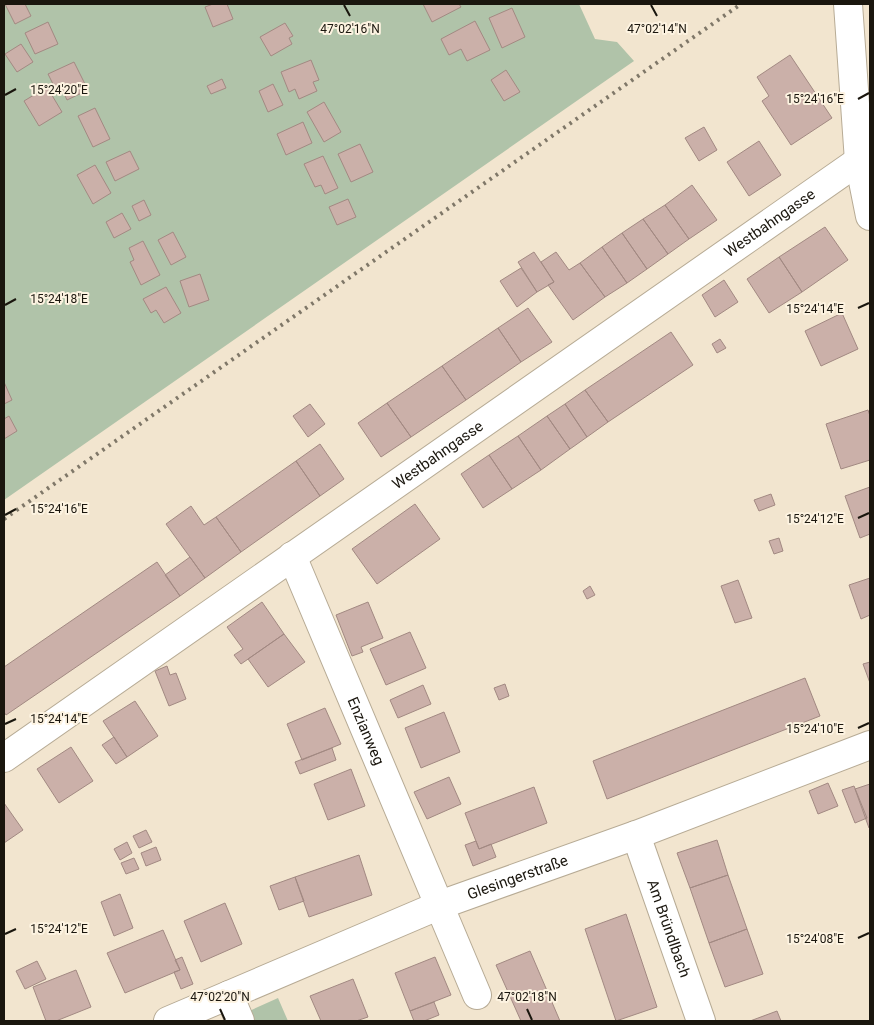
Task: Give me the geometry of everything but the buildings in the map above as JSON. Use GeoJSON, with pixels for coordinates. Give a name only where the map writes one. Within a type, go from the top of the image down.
{"type":"FeatureCollection","features":[{"type":"Feature","properties":{"kind":"street"},"geometry":{"type":"LineString","coordinates":[[848,4],[870,216]]}},
{"type":"Feature","properties":{"kind":"street","name":"Westbahngasse"},"geometry":{"type":"LineString","coordinates":[[4,758],[865,157]]}},
{"type":"Feature","properties":{"kind":"street","name":"Enzianweg"},"geometry":{"type":"LineString","coordinates":[[292,556],[477,995]]}},
{"type":"Feature","properties":{"kind":"street","name":"Glesingerstraße"},"geometry":{"type":"LineString","coordinates":[[168,1021],[440,906],[870,745]]}},
{"type":"Feature","properties":{"kind":"street","name":"Am Bründlbach"},"geometry":{"type":"LineString","coordinates":[[636,834],[701,1021]]}},
{"type":"Feature","properties":{"kind":"street"},"geometry":{"type":"LineString","coordinates":[[229,995],[240,1021]]}},
{"type":"Feature","properties":{"kind":"green space"},"geometry":{"type":"Polygon","coordinates":[[[4,4],[579,4],[595,39],[617,42],[634,61],[4,500],[4,4]]]}},
{"type":"Feature","properties":{"kind":"green space"},"geometry":{"type":"Polygon","coordinates":[[[278,998],[288,1021],[240,1021],[236,1017],[278,998]]]}},
{"type":"Feature","properties":{"kind":"railway"},"geometry":{"type":"LineString","coordinates":[[4,519],[741,4]]}}]}
